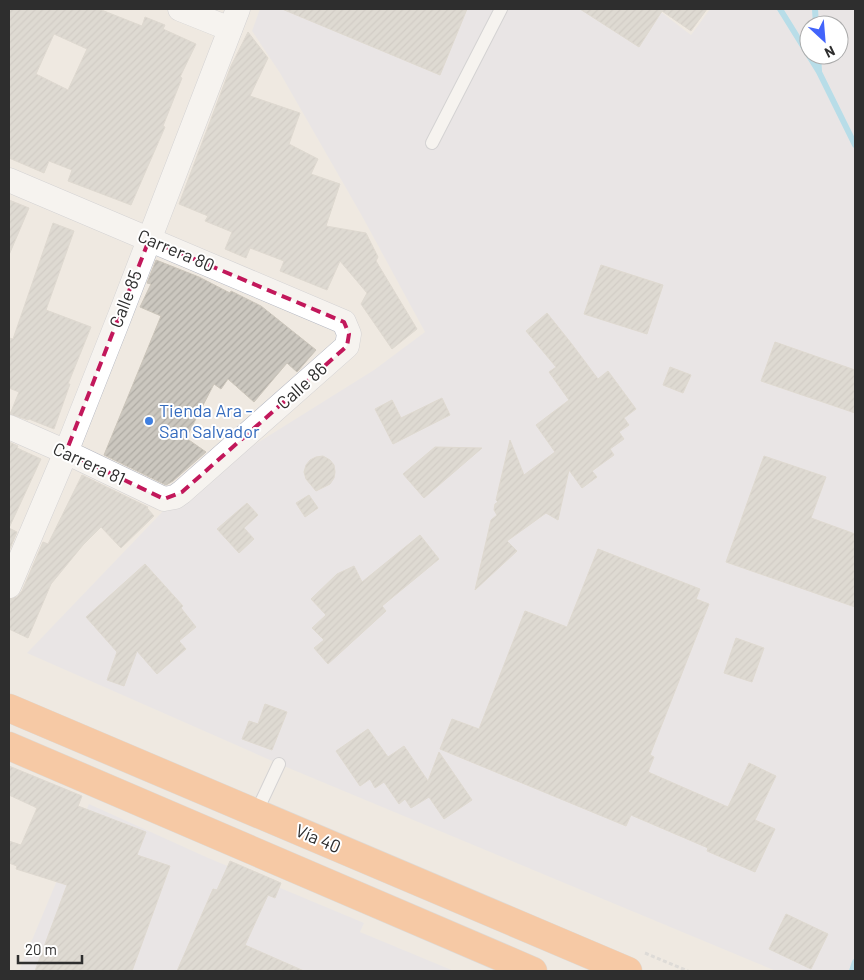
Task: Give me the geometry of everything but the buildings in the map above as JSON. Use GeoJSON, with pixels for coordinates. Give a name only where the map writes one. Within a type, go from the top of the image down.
{"type":"FeatureCollection","features":[{"type":"Feature","properties":{"kind":"highway","name":"Vía 40"},"geometry":{"type":"LineString","coordinates":[[9,708],[628,971]]}},
{"type":"Feature","properties":{"kind":"highway","name":"Vía 40"},"geometry":{"type":"LineString","coordinates":[[9,746],[533,971]]}},
{"type":"Feature","properties":{"kind":"street"},"geometry":{"type":"LineString","coordinates":[[180,9],[234,19]]}},
{"type":"Feature","properties":{"kind":"street","name":"Calle 85"},"geometry":{"type":"LineString","coordinates":[[9,586],[66,452],[234,19]]}},
{"type":"Feature","properties":{"kind":"street","name":"Carrera 80"},"geometry":{"type":"LineString","coordinates":[[9,180],[344,322]]}},
{"type":"Feature","properties":{"kind":"street","name":"Calle 86"},"geometry":{"type":"LineString","coordinates":[[170,499],[182,492],[347,346],[349,334],[344,322]]}},
{"type":"Feature","properties":{"kind":"street","name":"Carrera 81"},"geometry":{"type":"LineString","coordinates":[[9,427],[164,499],[170,499]]}},
{"type":"Feature","properties":{"kind":"lane"},"geometry":{"type":"LineString","coordinates":[[432,143],[501,9]]}},
{"type":"Feature","properties":{"kind":"lane"},"geometry":{"type":"LineString","coordinates":[[256,813],[279,764]]}},
{"type":"Feature","properties":{"kind":"highlighted area"},"geometry":{"type":"Polygon","coordinates":[[[149,240],[344,322],[349,334],[347,346],[182,492],[164,499],[66,452],[149,240]]]}},
{"type":"Feature","properties":{"kind":"shaded area"},"geometry":{"type":"Polygon","coordinates":[[[260,9],[657,9],[691,35],[710,9],[855,9],[855,971],[776,971],[279,764],[27,653],[164,510],[235,457],[374,370],[425,332],[362,216],[280,73],[252,31],[260,9]]]}},
{"type":"Feature","properties":{"kind":"shaded area"},"geometry":{"type":"Polygon","coordinates":[[[89,804],[206,857],[364,923],[360,932],[454,971],[19,971],[89,804]]]}},
{"type":"Feature","properties":{"kind":"waterway"},"geometry":{"type":"LineString","coordinates":[[780,9],[819,72],[855,145]]}},
{"type":"Feature","properties":{"kind":"waterway"},"geometry":{"type":"LineString","coordinates":[[815,9],[815,15]]}},
{"type":"Feature","properties":{"kind":"waterway"},"geometry":{"type":"LineString","coordinates":[[819,65],[819,71]]}},
{"type":"Feature","properties":{"kind":"waterway"},"geometry":{"type":"LineString","coordinates":[[852,971],[855,962]]}},
{"type":"Feature","properties":{"kind":"place","name":"Tienda Ara - San Salvador"},"geometry":{"type":"Point","coordinates":[149,421]}}]}
